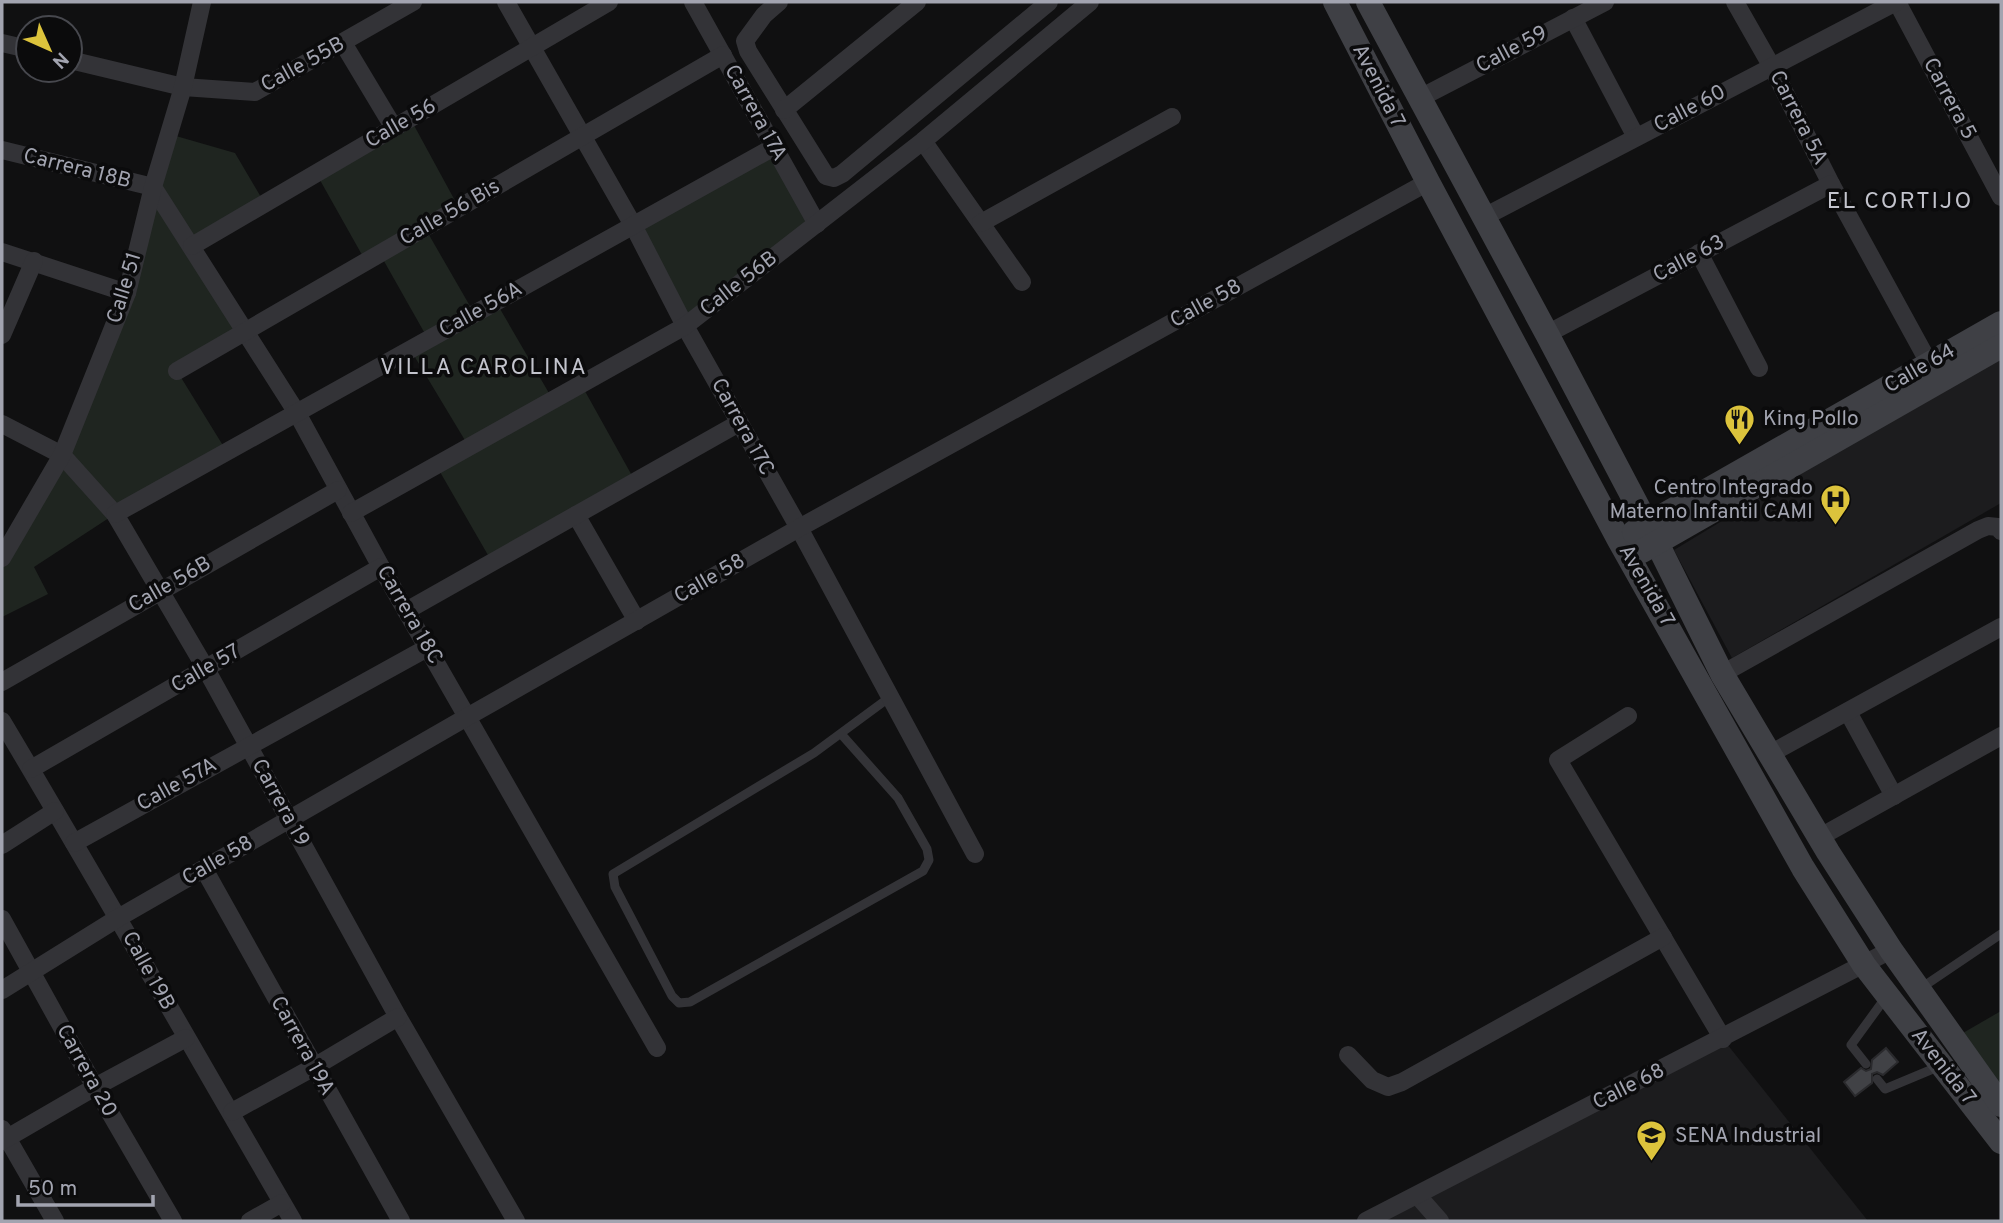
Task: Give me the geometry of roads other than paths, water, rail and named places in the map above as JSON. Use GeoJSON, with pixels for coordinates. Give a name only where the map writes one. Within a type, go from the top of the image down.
{"type":"FeatureCollection","features":[{"type":"Feature","properties":{"kind":"main road","name":"Avenida 7"},"geometry":{"type":"LineString","coordinates":[[1335,2],[1428,183],[1624,549],[1802,868],[1864,965],[2001,1142]]}},
{"type":"Feature","properties":{"kind":"main road","name":"Avenida 7"},"geometry":{"type":"LineString","coordinates":[[1368,2],[1547,334],[1722,674],[1891,950],[2001,1105]]}},
{"type":"Feature","properties":{"kind":"main road","name":"Calle 64"},"geometry":{"type":"LineString","coordinates":[[1935,373],[2001,323]]}},
{"type":"Feature","properties":{"kind":"main road","name":"Calle 64"},"geometry":{"type":"LineString","coordinates":[[1624,549],[1935,373],[2001,346]]}},
{"type":"Feature","properties":{"kind":"street","name":"Calle 51"},"geometry":{"type":"LineString","coordinates":[[2,558],[62,455],[127,293],[153,187],[183,87],[202,2]]}},
{"type":"Feature","properties":{"kind":"street","name":"Calle 55B"},"geometry":{"type":"LineString","coordinates":[[84,63],[183,87],[255,92],[413,2]]}},
{"type":"Feature","properties":{"kind":"street","name":"Carrera 17C"},"geometry":{"type":"LineString","coordinates":[[506,2],[634,225],[685,326],[799,528],[975,854]]}},
{"type":"Feature","properties":{"kind":"street","name":"Calle 56"},"geometry":{"type":"LineString","coordinates":[[192,246],[609,2]]}},
{"type":"Feature","properties":{"kind":"street","name":"Carrera 17A"},"geometry":{"type":"LineString","coordinates":[[693,2],[817,224]]}},
{"type":"Feature","properties":{"kind":"street"},"geometry":{"type":"LineString","coordinates":[[779,2],[764,15],[745,41],[748,51],[825,176],[834,178],[1049,2]]}},
{"type":"Feature","properties":{"kind":"street"},"geometry":{"type":"LineString","coordinates":[[784,110],[917,2]]}},
{"type":"Feature","properties":{"kind":"street","name":"Calle 56B"},"geometry":{"type":"LineString","coordinates":[[351,513],[685,326],[923,141],[1090,2]]}},
{"type":"Feature","properties":{"kind":"street","name":"Calle 59"},"geometry":{"type":"LineString","coordinates":[[1420,98],[1605,2]]}},
{"type":"Feature","properties":{"kind":"street","name":"Carrera 5A"},"geometry":{"type":"LineString","coordinates":[[1735,2],[1772,66],[1831,184],[1935,373]]}},
{"type":"Feature","properties":{"kind":"street","name":"Calle 60"},"geometry":{"type":"LineString","coordinates":[[1484,216],[1896,2]]}},
{"type":"Feature","properties":{"kind":"street","name":"Carrera 5"},"geometry":{"type":"LineString","coordinates":[[1896,2],[2001,197]]}},
{"type":"Feature","properties":{"kind":"street"},"geometry":{"type":"LineString","coordinates":[[1573,18],[1636,137]]}},
{"type":"Feature","properties":{"kind":"street"},"geometry":{"type":"LineString","coordinates":[[343,43],[394,128]]}},
{"type":"Feature","properties":{"kind":"street","name":"Calle 56 Bis"},"geometry":{"type":"LineString","coordinates":[[177,371],[723,55]]}},
{"type":"Feature","properties":{"kind":"street"},"geometry":{"type":"LineString","coordinates":[[981,223],[1172,117]]}},
{"type":"Feature","properties":{"kind":"street"},"geometry":{"type":"LineString","coordinates":[[923,141],[1022,282]]}},
{"type":"Feature","properties":{"kind":"street","name":"Calle 56A"},"geometry":{"type":"LineString","coordinates":[[115,514],[774,147]]}},
{"type":"Feature","properties":{"kind":"street","name":"Carrera 18B"},"geometry":{"type":"LineString","coordinates":[[2,150],[153,187]]}},
{"type":"Feature","properties":{"kind":"street","name":"Calle 58"},"geometry":{"type":"LineString","coordinates":[[2,990],[118,918],[799,528],[1428,183]]}},
{"type":"Feature","properties":{"kind":"street","name":"Calle 63"},"geometry":{"type":"LineString","coordinates":[[1547,334],[1831,184]]}},
{"type":"Feature","properties":{"kind":"street","name":"Carrera 18C"},"geometry":{"type":"LineString","coordinates":[[153,187],[297,412],[381,567],[657,1048]]}},
{"type":"Feature","properties":{"kind":"street"},"geometry":{"type":"LineString","coordinates":[[2,252],[127,293]]}},
{"type":"Feature","properties":{"kind":"street"},"geometry":{"type":"LineString","coordinates":[[1699,253],[1759,368]]}},
{"type":"Feature","properties":{"kind":"street"},"geometry":{"type":"LineString","coordinates":[[2,335],[34,261]]}},
{"type":"Feature","properties":{"kind":"street"},"geometry":{"type":"LineString","coordinates":[[406,611],[739,423]]}},
{"type":"Feature","properties":{"kind":"street","name":"Carrera 19"},"geometry":{"type":"LineString","coordinates":[[2,424],[62,455],[115,514],[206,669],[398,1017],[516,1221]]}},
{"type":"Feature","properties":{"kind":"street","name":"Calle 56B"},"geometry":{"type":"LineString","coordinates":[[2,682],[338,490]]}},
{"type":"Feature","properties":{"kind":"street"},"geometry":{"type":"LineString","coordinates":[[576,515],[637,621]]}},
{"type":"Feature","properties":{"kind":"street"},"geometry":{"type":"LineString","coordinates":[[1722,674],[1978,530],[1988,526],[1998,527],[2001,531]]}},
{"type":"Feature","properties":{"kind":"street","name":"Calle 57"},"geometry":{"type":"LineString","coordinates":[[30,769],[381,567]]}},
{"type":"Feature","properties":{"kind":"street"},"geometry":{"type":"LineString","coordinates":[[1770,754],[2001,627]]}},
{"type":"Feature","properties":{"kind":"street","name":"Calle 57A"},"geometry":{"type":"LineString","coordinates":[[74,843],[427,648]]}},
{"type":"Feature","properties":{"kind":"street"},"geometry":{"type":"LineString","coordinates":[[1848,712],[1894,796]]}},
{"type":"Feature","properties":{"kind":"street"},"geometry":{"type":"LineString","coordinates":[[1628,716],[1558,760],[1723,1038]]}},
{"type":"Feature","properties":{"kind":"street","name":"Calle 19B"},"geometry":{"type":"LineString","coordinates":[[2,723],[232,1112],[293,1221]]}},
{"type":"Feature","properties":{"kind":"street"},"geometry":{"type":"LineString","coordinates":[[1820,837],[2001,736]]}},
{"type":"Feature","properties":{"kind":"street"},"geometry":{"type":"LineString","coordinates":[[2,845],[55,811]]}},
{"type":"Feature","properties":{"kind":"street","name":"Carrera 19A"},"geometry":{"type":"LineString","coordinates":[[204,869],[401,1221]]}},
{"type":"Feature","properties":{"kind":"street","name":"Carrera 20"},"geometry":{"type":"LineString","coordinates":[[2,919],[94,1087],[173,1221]]}},
{"type":"Feature","properties":{"kind":"street"},"geometry":{"type":"LineString","coordinates":[[1348,1055],[1372,1080],[1388,1087],[1402,1082],[1663,937]]}},
{"type":"Feature","properties":{"kind":"street","name":"Calle 68"},"geometry":{"type":"LineString","coordinates":[[1366,1221],[1891,950]]}},
{"type":"Feature","properties":{"kind":"street"},"geometry":{"type":"LineString","coordinates":[[232,1112],[398,1017]]}},
{"type":"Feature","properties":{"kind":"street"},"geometry":{"type":"LineString","coordinates":[[55,1221],[3,1136],[186,1038]]}},
{"type":"Feature","properties":{"kind":"street"},"geometry":{"type":"LineString","coordinates":[[1418,1196],[1440,1221]]}},
{"type":"Feature","properties":{"kind":"street"},"geometry":{"type":"LineString","coordinates":[[250,1221],[282,1203]]}},
{"type":"Feature","properties":{"kind":"lane"},"geometry":{"type":"LineString","coordinates":[[842,735],[898,798],[927,849],[929,860],[923,871],[690,1002],[679,1003],[671,996],[615,887],[613,874],[842,735],[890,697]]}},
{"type":"Feature","properties":{"kind":"lane"},"geometry":{"type":"LineString","coordinates":[[1919,989],[2001,934]]}},
{"type":"Feature","properties":{"kind":"lane"},"geometry":{"type":"LineString","coordinates":[[1866,1064],[1851,1045],[1887,995]]}},
{"type":"Feature","properties":{"kind":"lane"},"geometry":{"type":"LineString","coordinates":[[1877,1079],[1885,1089],[1942,1065]]}},
{"type":"Feature","properties":{"kind":"place","name":"King Pollo"},"geometry":{"type":"Point","coordinates":[1740,446]}},
{"type":"Feature","properties":{"kind":"place","name":"Centro Integrado Materno Infantil CAMI"},"geometry":{"type":"Point","coordinates":[1836,527]}},
{"type":"Feature","properties":{"kind":"place","name":"SENA Industrial"},"geometry":{"type":"Point","coordinates":[1652,1163]}},
{"type":"Feature","properties":{"kind":"district","name":"EL CORTIJO"},"geometry":{"type":"Point","coordinates":[1900,202]}},
{"type":"Feature","properties":{"kind":"district","name":"VILLA CAROLINA"},"geometry":{"type":"Point","coordinates":[484,368]}}]}
